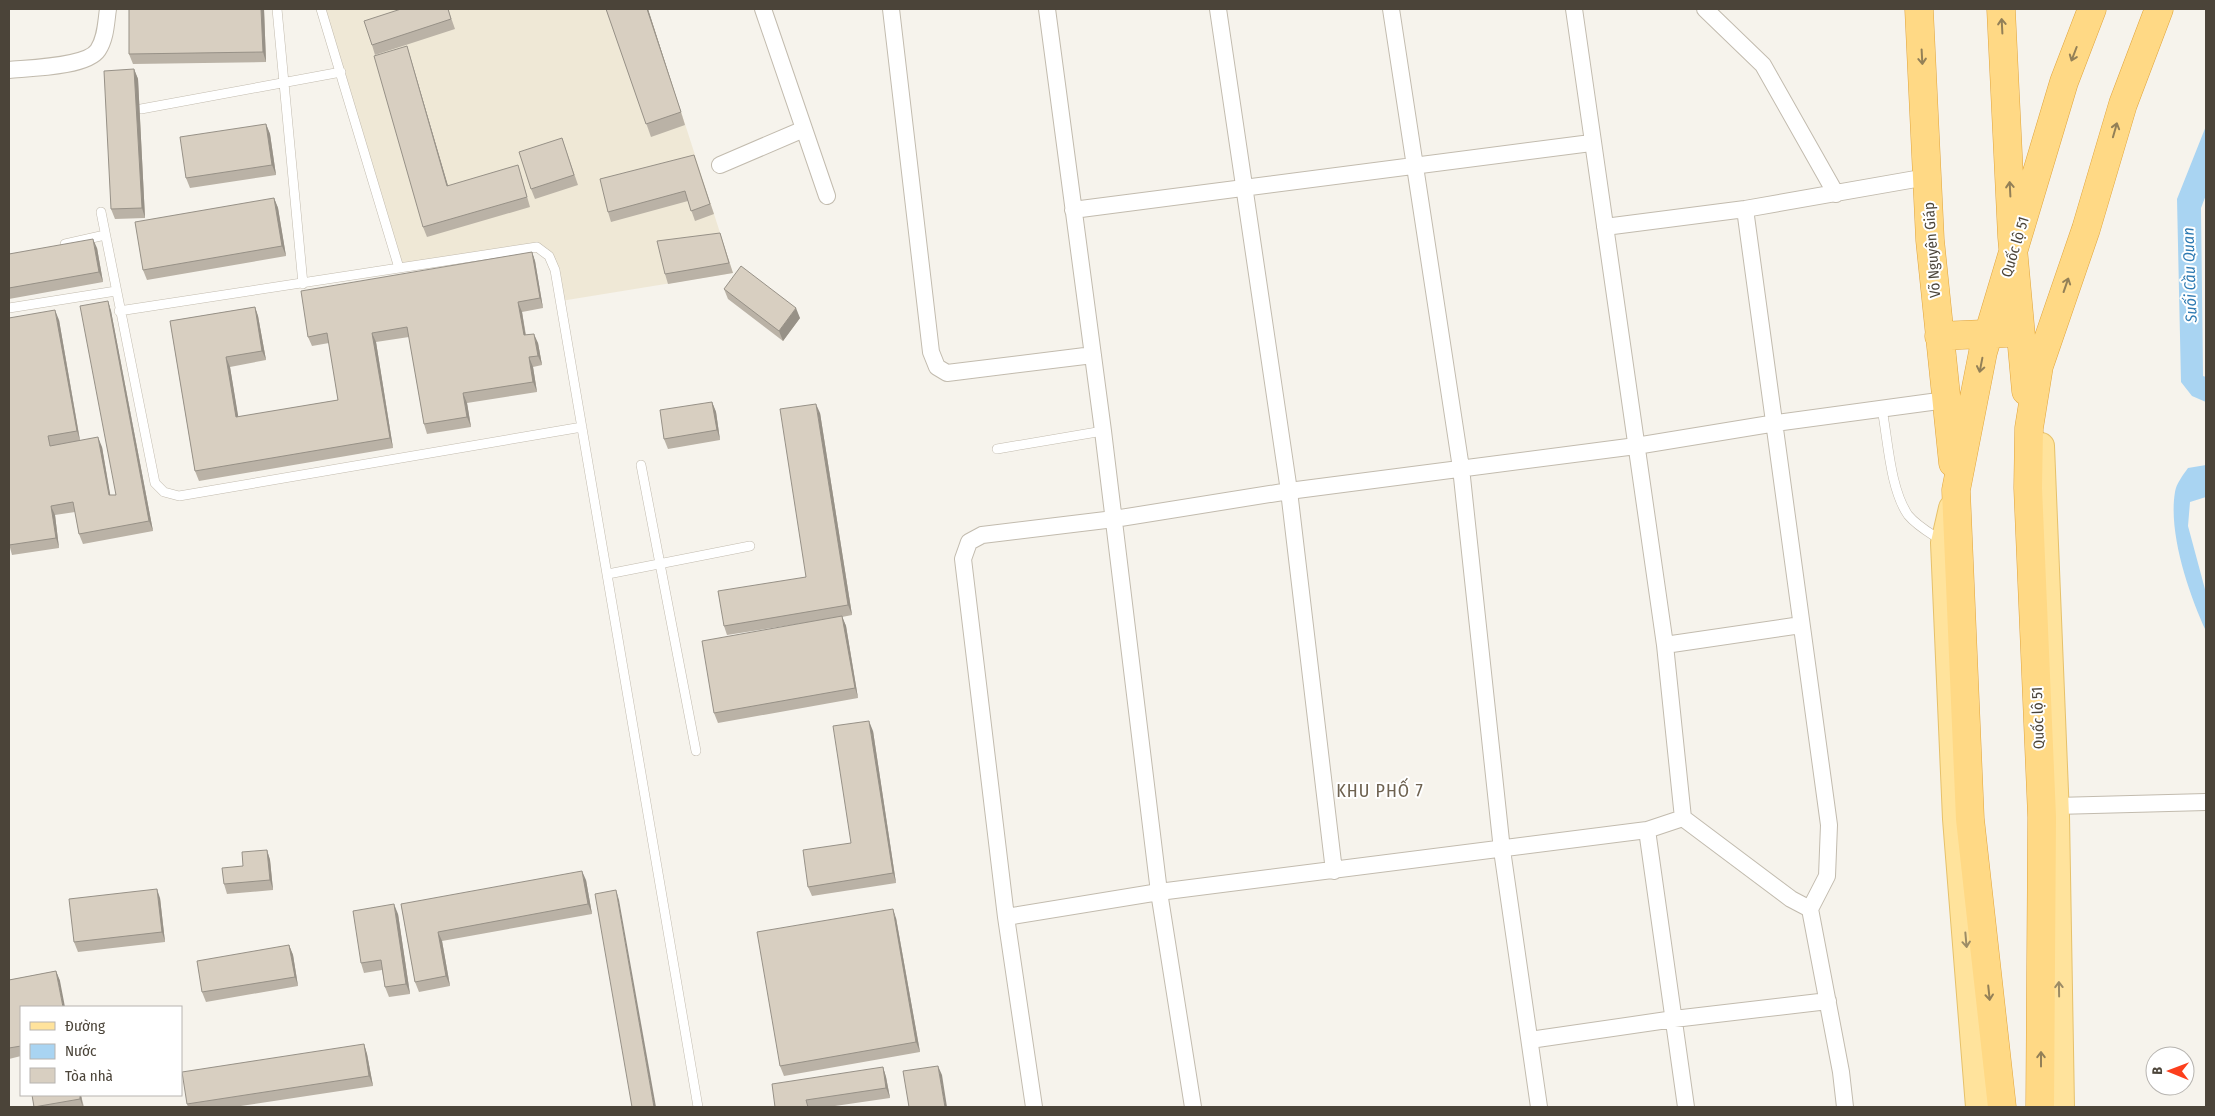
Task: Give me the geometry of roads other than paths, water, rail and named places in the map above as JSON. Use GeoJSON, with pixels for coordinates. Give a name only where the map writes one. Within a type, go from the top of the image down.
{"type":"FeatureCollection","features":[{"type":"Feature","properties":{"kind":"highway","name":"Võ Nguyên Giáp"},"geometry":{"type":"LineString","coordinates":[[1919,9],[1939,336],[1956,490]]}},
{"type":"Feature","properties":{"kind":"highway"},"geometry":{"type":"LineString","coordinates":[[2001,9],[2013,251],[2020,333],[2029,428],[2041,467]]}},
{"type":"Feature","properties":{"kind":"highway","name":"Quốc lộ 51"},"geometry":{"type":"LineString","coordinates":[[2002,1107],[1970,819],[1956,490],[1989,333],[2064,82],[2092,9]]}},
{"type":"Feature","properties":{"kind":"highway","name":"Quốc lộ 51"},"geometry":{"type":"LineString","coordinates":[[2040,1107],[2042,817],[2028,488],[2029,428],[2039,366],[2086,229],[2122,104],[2160,9]]}},
{"type":"Feature","properties":{"kind":"highway"},"geometry":{"type":"LineString","coordinates":[[1939,336],[2020,333]]}},
{"type":"Feature","properties":{"kind":"main road","name":"Quốc lộ 51"},"geometry":{"type":"LineString","coordinates":[[2050,331],[2041,428],[2041,467],[2056,806],[2061,1107]]}},
{"type":"Feature","properties":{"kind":"main road","name":"Quốc lộ 51"},"geometry":{"type":"LineString","coordinates":[[1956,490],[1944,543],[1956,819],[1979,1107]]}},
{"type":"Feature","properties":{"kind":"street"},"geometry":{"type":"LineString","coordinates":[[9,70],[83,61],[98,52],[104,38],[108,9]]}},
{"type":"Feature","properties":{"kind":"street"},"geometry":{"type":"LineString","coordinates":[[763,9],[827,196]]}},
{"type":"Feature","properties":{"kind":"street"},"geometry":{"type":"LineString","coordinates":[[891,9],[931,352],[937,367],[948,373],[1092,355]]}},
{"type":"Feature","properties":{"kind":"street"},"geometry":{"type":"LineString","coordinates":[[1047,9],[1103,431],[1159,892],[1193,1107]]}},
{"type":"Feature","properties":{"kind":"street"},"geometry":{"type":"LineString","coordinates":[[1218,9],[1289,491],[1334,871]]}},
{"type":"Feature","properties":{"kind":"street"},"geometry":{"type":"LineString","coordinates":[[1391,9],[1416,165],[1460,468],[1502,850],[1539,1107]]}},
{"type":"Feature","properties":{"kind":"street"},"geometry":{"type":"LineString","coordinates":[[1574,9],[1591,143],[1605,227],[1665,644],[1683,818],[1791,899],[1810,908]]}},
{"type":"Feature","properties":{"kind":"street"},"geometry":{"type":"LineString","coordinates":[[1705,9],[1763,65],[1836,194]]}},
{"type":"Feature","properties":{"kind":"street"},"geometry":{"type":"LineString","coordinates":[[720,165],[804,129]]}},
{"type":"Feature","properties":{"kind":"street"},"geometry":{"type":"LineString","coordinates":[[1073,210],[1591,143]]}},
{"type":"Feature","properties":{"kind":"street"},"geometry":{"type":"LineString","coordinates":[[1605,227],[1745,209],[1928,177]]}},
{"type":"Feature","properties":{"kind":"street"},"geometry":{"type":"LineString","coordinates":[[1745,209],[1776,423],[1829,825],[1827,876],[1810,908],[1828,1001],[1845,1107]]}},
{"type":"Feature","properties":{"kind":"street"},"geometry":{"type":"LineString","coordinates":[[1034,1107],[1006,917],[963,559],[969,542],[982,535],[1114,519],[1289,491],[1636,446],[1776,423],[1946,400]]}},
{"type":"Feature","properties":{"kind":"street"},"geometry":{"type":"LineString","coordinates":[[1665,644],[1801,624]]}},
{"type":"Feature","properties":{"kind":"street"},"geometry":{"type":"LineString","coordinates":[[2056,806],[2206,802]]}},
{"type":"Feature","properties":{"kind":"street"},"geometry":{"type":"LineString","coordinates":[[1006,917],[1159,892],[1502,850],[1647,830],[1683,818]]}},
{"type":"Feature","properties":{"kind":"street"},"geometry":{"type":"LineString","coordinates":[[1647,830],[1686,1107]]}},
{"type":"Feature","properties":{"kind":"street"},"geometry":{"type":"LineString","coordinates":[[1530,1040],[1674,1019],[1828,1001]]}},
{"type":"Feature","properties":{"kind":"lane"},"geometry":{"type":"LineString","coordinates":[[277,9],[303,284]]}},
{"type":"Feature","properties":{"kind":"lane"},"geometry":{"type":"LineString","coordinates":[[321,9],[399,268]]}},
{"type":"Feature","properties":{"kind":"lane"},"geometry":{"type":"LineString","coordinates":[[141,109],[341,72]]}},
{"type":"Feature","properties":{"kind":"lane"},"geometry":{"type":"LineString","coordinates":[[100,212],[155,483],[164,492],[179,496],[582,427]]}},
{"type":"Feature","properties":{"kind":"lane"},"geometry":{"type":"LineString","coordinates":[[57,246],[105,236]]}},
{"type":"Feature","properties":{"kind":"lane"},"geometry":{"type":"LineString","coordinates":[[119,311],[537,247],[549,256],[555,270],[608,574],[696,1105]]}},
{"type":"Feature","properties":{"kind":"lane"},"geometry":{"type":"LineString","coordinates":[[9,308],[116,291]]}},
{"type":"Feature","properties":{"kind":"lane"},"geometry":{"type":"LineString","coordinates":[[1882,409],[1898,496],[1909,515],[1921,527],[1944,543]]}},
{"type":"Feature","properties":{"kind":"lane"},"geometry":{"type":"LineString","coordinates":[[998,449],[1103,431]]}},
{"type":"Feature","properties":{"kind":"lane"},"geometry":{"type":"LineString","coordinates":[[641,465],[696,751]]}},
{"type":"Feature","properties":{"kind":"lane"},"geometry":{"type":"LineString","coordinates":[[608,574],[750,546]]}},
{"type":"Feature","properties":{"kind":"water","name":"Suối Cầu Quan"},"geometry":{"type":"Polygon","coordinates":[[[2206,126],[2206,195],[2201,208],[2203,376],[2206,377],[2206,402],[2192,396],[2181,382],[2177,199],[2206,126]]]}},
{"type":"Feature","properties":{"kind":"water"},"geometry":{"type":"Polygon","coordinates":[[[2206,465],[2206,497],[2190,502],[2188,526],[2206,593],[2206,631],[2187,582],[2177,544],[2174,508],[2176,489],[2188,468],[2206,465]]]}},
{"type":"Feature","properties":{"kind":"district","name":"KHU PHỐ 7"},"geometry":{"type":"Point","coordinates":[1380,791]}}]}
